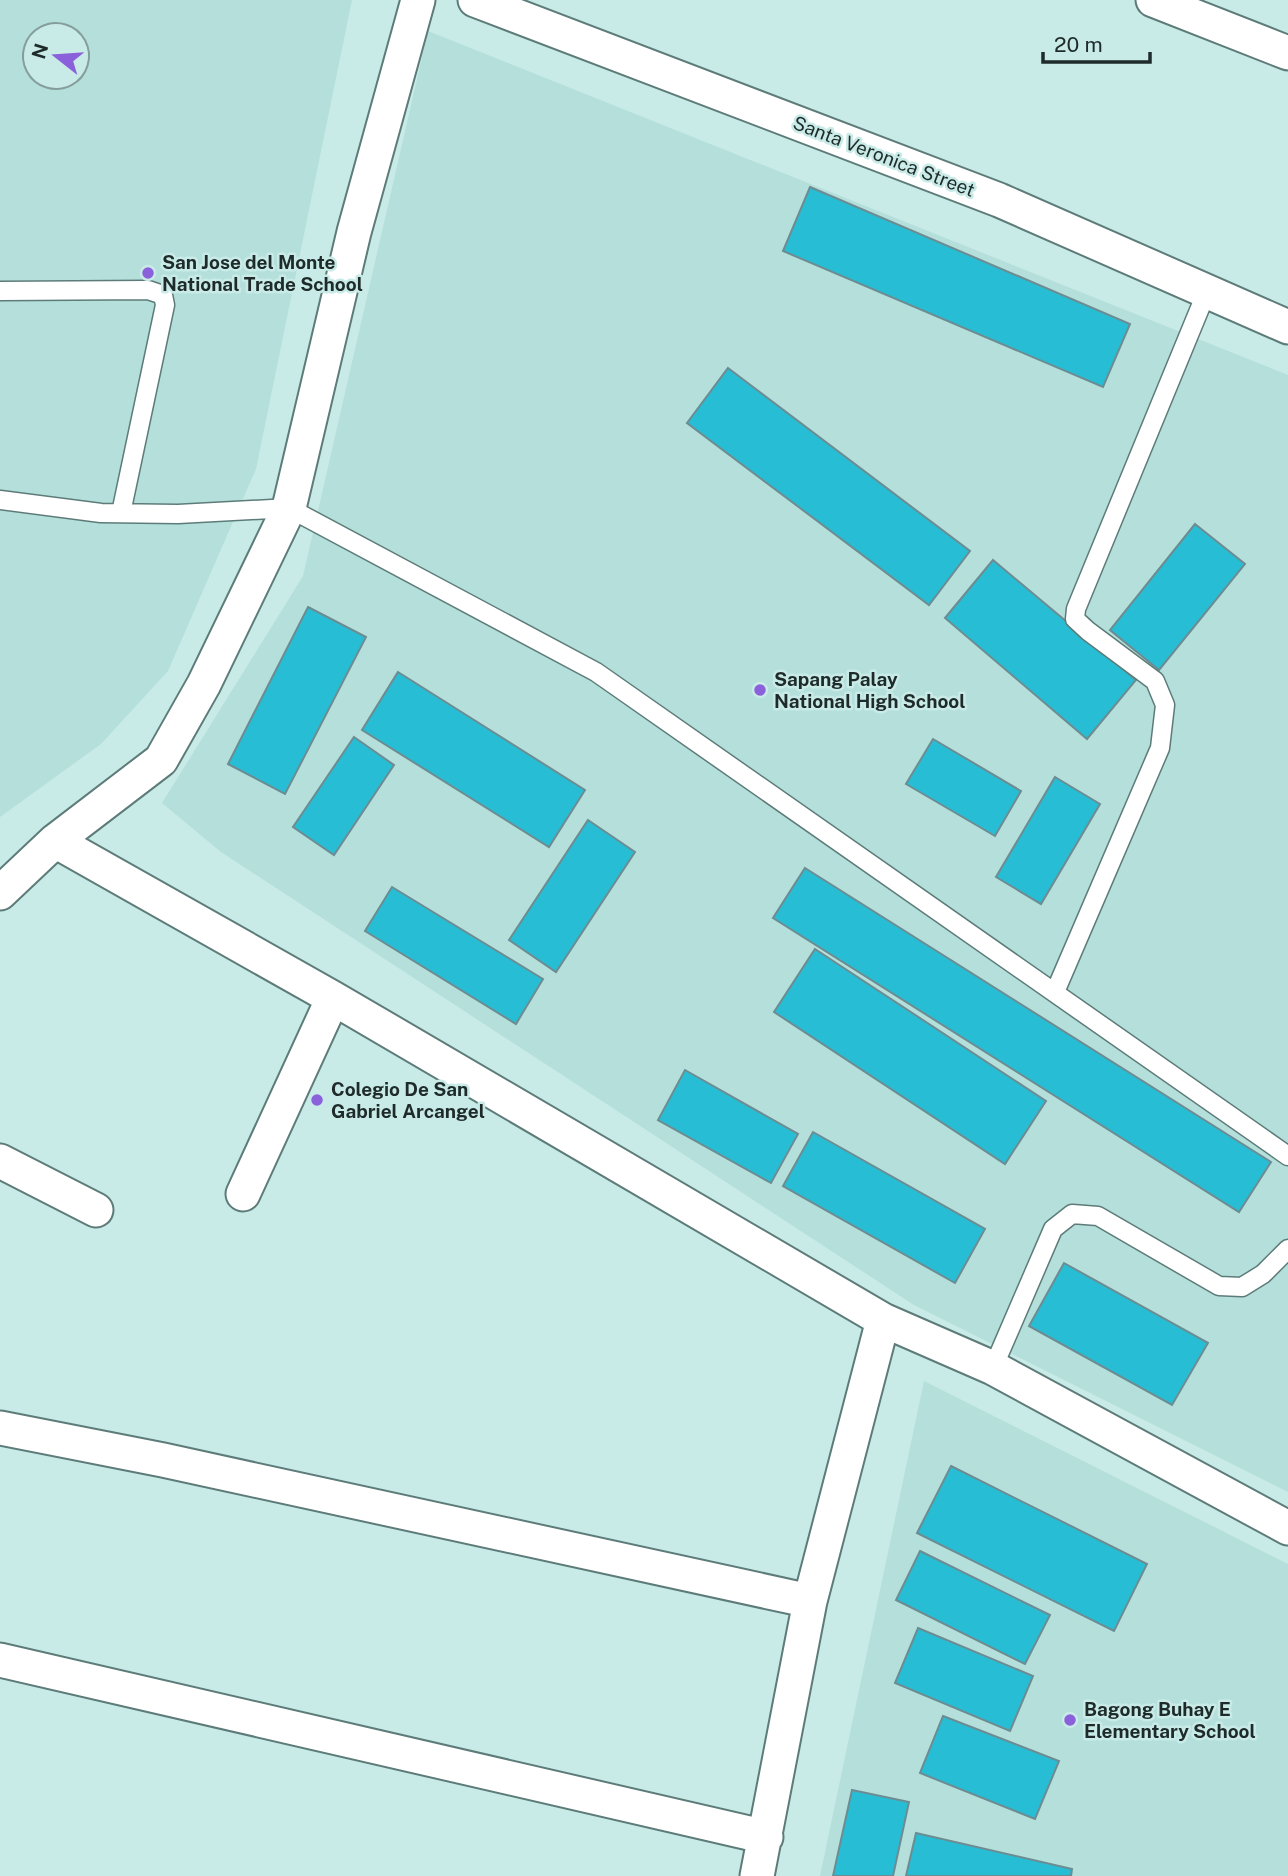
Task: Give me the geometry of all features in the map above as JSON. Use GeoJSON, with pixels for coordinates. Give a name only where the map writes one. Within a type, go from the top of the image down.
{"type":"FeatureCollection","features":[{"type":"Feature","properties":{"kind":"street"},"geometry":{"type":"LineString","coordinates":[[0,893],[55,841],[161,760],[204,684],[289,508],[354,232],[418,0]]}},
{"type":"Feature","properties":{"kind":"street","name":"Santa Veronica Street"},"geometry":{"type":"LineString","coordinates":[[475,0],[999,200],[1288,327]]}},
{"type":"Feature","properties":{"kind":"street"},"geometry":{"type":"LineString","coordinates":[[1153,0],[1288,54]]}},
{"type":"Feature","properties":{"kind":"street"},"geometry":{"type":"LineString","coordinates":[[55,841],[333,998],[883,1320],[993,1368],[1288,1528]]}},
{"type":"Feature","properties":{"kind":"street"},"geometry":{"type":"LineString","coordinates":[[243,1194],[333,998]]}},
{"type":"Feature","properties":{"kind":"street"},"geometry":{"type":"LineString","coordinates":[[0,1161],[96,1210]]}},
{"type":"Feature","properties":{"kind":"street"},"geometry":{"type":"LineString","coordinates":[[757,1876],[810,1601],[883,1320]]}},
{"type":"Feature","properties":{"kind":"street"},"geometry":{"type":"LineString","coordinates":[[0,1428],[163,1460],[810,1601]]}},
{"type":"Feature","properties":{"kind":"street"},"geometry":{"type":"LineString","coordinates":[[0,1660],[766,1837]]}},
{"type":"Feature","properties":{"kind":"lane"},"geometry":{"type":"LineString","coordinates":[[0,291],[148,289],[163,295],[165,305],[121,513]]}},
{"type":"Feature","properties":{"kind":"lane"},"geometry":{"type":"LineString","coordinates":[[1055,992],[1160,748],[1165,705],[1155,681],[1075,619],[1076,608],[1207,291]]}},
{"type":"Feature","properties":{"kind":"lane"},"geometry":{"type":"LineString","coordinates":[[0,500],[101,513],[178,514],[289,508],[596,672],[1288,1156]]}},
{"type":"Feature","properties":{"kind":"lane"},"geometry":{"type":"LineString","coordinates":[[993,1368],[1053,1229],[1072,1214],[1098,1216],[1219,1286],[1242,1287],[1263,1274],[1288,1249]]}},
{"type":"Feature","properties":{"kind":"shaded area","name":"San Jose del Monte National Trade School"},"geometry":{"type":"Polygon","coordinates":[[[0,0],[352,0],[256,469],[168,671],[101,744],[0,817],[0,0]]]}},
{"type":"Feature","properties":{"kind":"shaded area","name":"Sapang Palay National High School"},"geometry":{"type":"Polygon","coordinates":[[[428,31],[1288,375],[1288,1492],[914,1305],[221,852],[162,803],[303,576],[428,31]]]}},
{"type":"Feature","properties":{"kind":"shaded area","name":"Bagong Buhay E Elementary School"},"geometry":{"type":"Polygon","coordinates":[[[924,1381],[1288,1564],[1288,1876],[820,1876],[924,1381]]]}},
{"type":"Feature","properties":{"kind":"building"},"geometry":{"type":"Polygon","coordinates":[[[810,187],[1130,324],[1103,387],[783,251],[810,187]]]}},
{"type":"Feature","properties":{"kind":"building"},"geometry":{"type":"Polygon","coordinates":[[[728,368],[970,551],[929,605],[687,423],[728,368]]]}},
{"type":"Feature","properties":{"kind":"building"},"geometry":{"type":"Polygon","coordinates":[[[1195,524],[1245,564],[1159,670],[1110,630],[1195,524]]]}},
{"type":"Feature","properties":{"kind":"building"},"geometry":{"type":"Polygon","coordinates":[[[993,560],[1136,680],[1087,739],[945,618],[993,560]]]}},
{"type":"Feature","properties":{"kind":"building"},"geometry":{"type":"Polygon","coordinates":[[[308,607],[366,637],[285,794],[228,764],[308,607]]]}},
{"type":"Feature","properties":{"kind":"building"},"geometry":{"type":"Polygon","coordinates":[[[398,672],[585,790],[549,847],[362,730],[398,672]]]}},
{"type":"Feature","properties":{"kind":"building"},"geometry":{"type":"Polygon","coordinates":[[[354,737],[394,765],[334,855],[293,827],[354,737]]]}},
{"type":"Feature","properties":{"kind":"building"},"geometry":{"type":"Polygon","coordinates":[[[933,739],[1021,791],[995,836],[906,784],[933,739]]]}},
{"type":"Feature","properties":{"kind":"building"},"geometry":{"type":"Polygon","coordinates":[[[1055,777],[1100,804],[1041,904],[996,877],[1055,777]]]}},
{"type":"Feature","properties":{"kind":"building"},"geometry":{"type":"Polygon","coordinates":[[[588,820],[635,852],[556,972],[509,940],[588,820]]]}},
{"type":"Feature","properties":{"kind":"building"},"geometry":{"type":"Polygon","coordinates":[[[805,868],[1271,1162],[1239,1212],[773,918],[805,868]]]}},
{"type":"Feature","properties":{"kind":"building"},"geometry":{"type":"Polygon","coordinates":[[[392,887],[543,979],[516,1024],[365,931],[392,887]]]}},
{"type":"Feature","properties":{"kind":"building"},"geometry":{"type":"Polygon","coordinates":[[[815,949],[1046,1101],[1005,1164],[774,1012],[815,949]]]}},
{"type":"Feature","properties":{"kind":"building"},"geometry":{"type":"Polygon","coordinates":[[[685,1070],[798,1134],[771,1183],[658,1120],[685,1070]]]}},
{"type":"Feature","properties":{"kind":"building"},"geometry":{"type":"Polygon","coordinates":[[[813,1132],[985,1229],[955,1283],[783,1186],[813,1132]]]}},
{"type":"Feature","properties":{"kind":"building"},"geometry":{"type":"Polygon","coordinates":[[[1064,1263],[1208,1343],[1172,1405],[1029,1326],[1064,1263]]]}},
{"type":"Feature","properties":{"kind":"building"},"geometry":{"type":"Polygon","coordinates":[[[951,1466],[1147,1564],[1114,1631],[917,1533],[951,1466]]]}},
{"type":"Feature","properties":{"kind":"building"},"geometry":{"type":"Polygon","coordinates":[[[920,1551],[1050,1615],[1025,1664],[896,1600],[920,1551]]]}},
{"type":"Feature","properties":{"kind":"building"},"geometry":{"type":"Polygon","coordinates":[[[918,1628],[1033,1676],[1010,1731],[895,1683],[918,1628]]]}},
{"type":"Feature","properties":{"kind":"building"},"geometry":{"type":"Polygon","coordinates":[[[943,1716],[1059,1761],[1035,1819],[920,1773],[943,1716]]]}},
{"type":"Feature","properties":{"kind":"building"},"geometry":{"type":"Polygon","coordinates":[[[852,1790],[909,1802],[893,1876],[833,1876],[852,1790]]]}},
{"type":"Feature","properties":{"kind":"building"},"geometry":{"type":"Polygon","coordinates":[[[916,1833],[1072,1869],[1071,1876],[906,1876],[916,1833]]]}},
{"type":"Feature","properties":{"kind":"place","name":"San Jose del Monte National Trade School"},"geometry":{"type":"Point","coordinates":[148,273]}},
{"type":"Feature","properties":{"kind":"place","name":"Sapang Palay National High School"},"geometry":{"type":"Point","coordinates":[760,690]}},
{"type":"Feature","properties":{"kind":"place","name":"Colegio De San Gabriel Arcangel"},"geometry":{"type":"Point","coordinates":[317,1100]}},
{"type":"Feature","properties":{"kind":"place","name":"Bagong Buhay E Elementary School"},"geometry":{"type":"Point","coordinates":[1070,1720]}}]}
